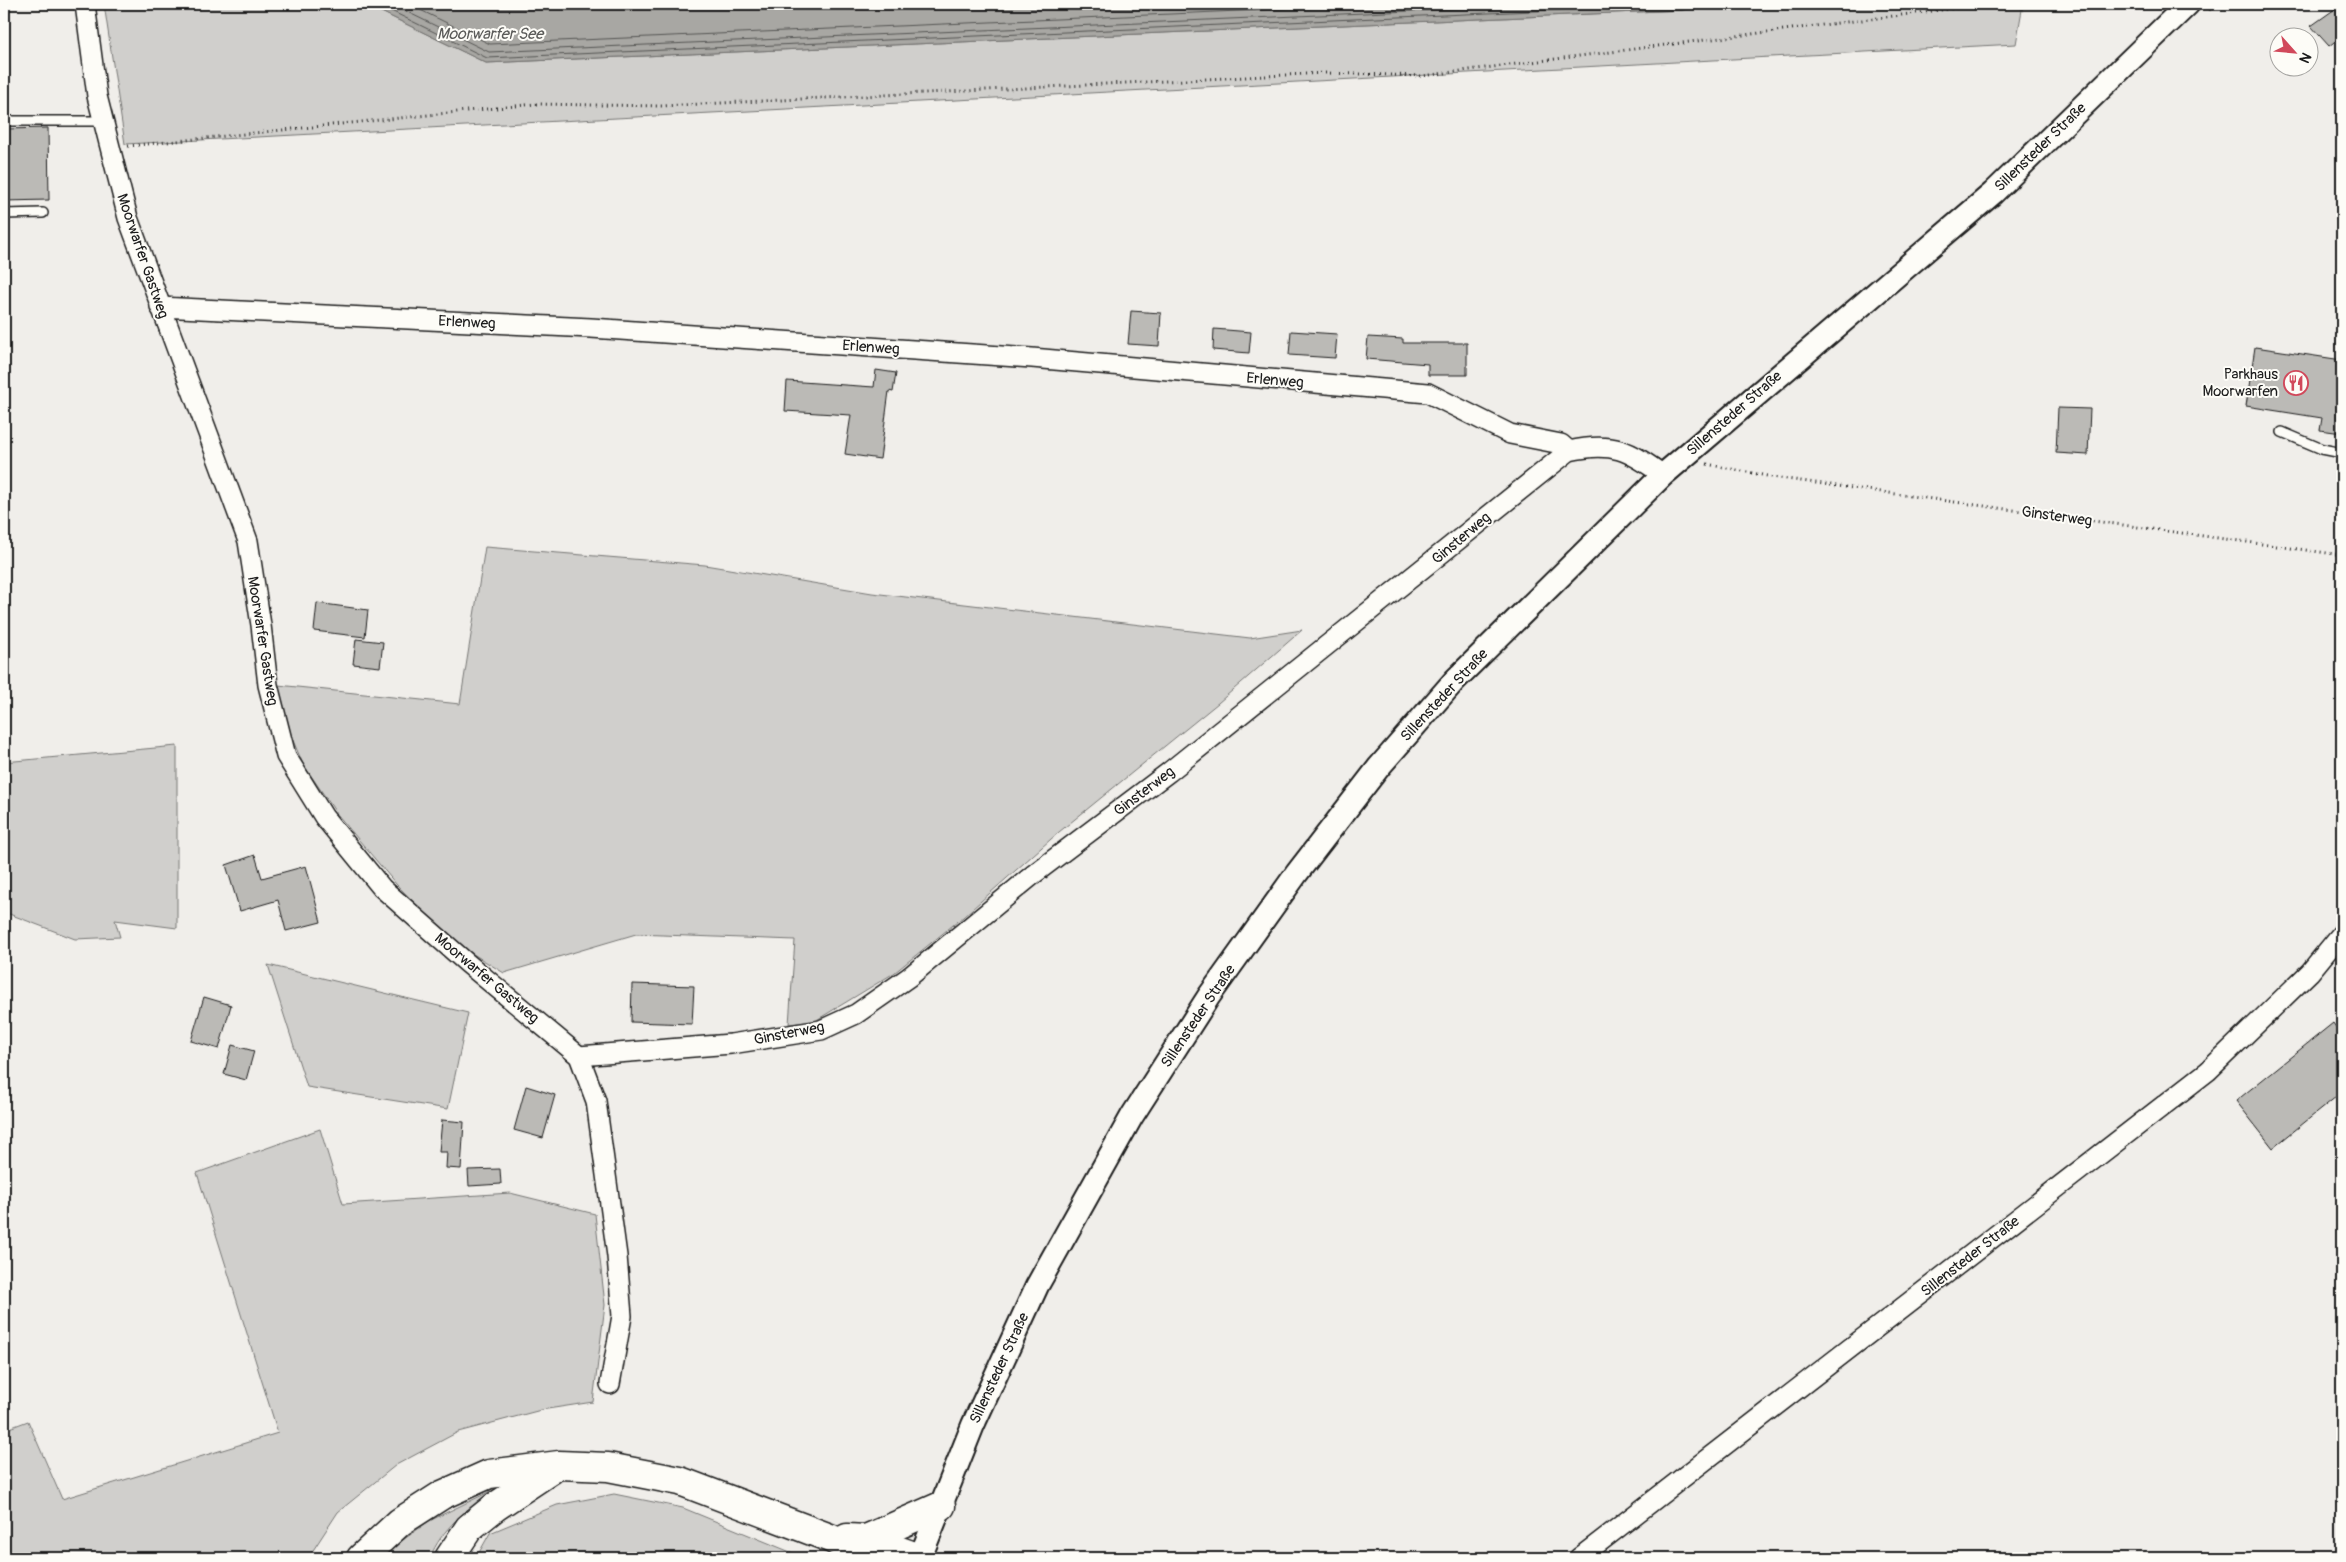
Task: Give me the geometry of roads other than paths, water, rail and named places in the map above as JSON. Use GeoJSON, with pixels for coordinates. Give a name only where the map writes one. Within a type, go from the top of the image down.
{"type":"FeatureCollection","features":[{"type":"Feature","properties":{"kind":"highway"},"geometry":{"type":"LineString","coordinates":[[449,1558],[470,1528],[495,1507],[558,1465]]}},
{"type":"Feature","properties":{"kind":"highway"},"geometry":{"type":"LineString","coordinates":[[361,1558],[400,1522],[442,1495],[489,1474],[558,1465],[608,1467],[680,1481],[830,1538],[868,1549],[920,1558]]}},
{"type":"Feature","properties":{"kind":"highway"},"geometry":{"type":"LineString","coordinates":[[868,1549],[941,1506]]}},
{"type":"Feature","properties":{"kind":"street","name":"Moorwarfer Gastweg"},"geometry":{"type":"LineString","coordinates":[[85,4],[97,96],[128,218],[248,541],[268,685],[286,756],[324,816],[382,888],[467,963],[579,1056],[596,1101],[617,1256],[622,1316],[610,1384]]}},
{"type":"Feature","properties":{"kind":"street","name":"Sillensteder Straße"},"geometry":{"type":"LineString","coordinates":[[920,1558],[973,1425],[1037,1286],[1132,1116],[1209,996],[1296,873],[1385,760],[1455,680],[1663,475],[1993,193],[2188,4]]}},
{"type":"Feature","properties":{"kind":"street","name":"Erlenweg"},"geometry":{"type":"LineString","coordinates":[[160,307],[591,328],[1032,358],[1428,393],[1510,434],[1562,444],[1569,451]]}},
{"type":"Feature","properties":{"kind":"street","name":"Ginsterweg"},"geometry":{"type":"LineString","coordinates":[[579,1056],[730,1044],[812,1032],[821,1030],[856,1014],[909,977],[1034,874],[1169,772],[1569,451],[1586,447],[1612,446],[1635,456],[1663,475]]}},
{"type":"Feature","properties":{"kind":"street","name":"Sillensteder Straße"},"geometry":{"type":"LineString","coordinates":[[1579,1558],[2208,1071],[2310,972],[2342,933]]}},
{"type":"Feature","properties":{"kind":"lane"},"geometry":{"type":"LineString","coordinates":[[4,121],[103,121]]}},
{"type":"Feature","properties":{"kind":"lane"},"geometry":{"type":"LineString","coordinates":[[4,214],[43,213]]}},
{"type":"Feature","properties":{"kind":"lane"},"geometry":{"type":"LineString","coordinates":[[2282,432],[2322,449],[2342,453]]}},
{"type":"Feature","properties":{"kind":"water","name":"Moorwarfer See"},"geometry":{"type":"Polygon","coordinates":[[[365,4],[1719,4],[1682,10],[486,63],[365,4]]]}},
{"type":"Feature","properties":{"kind":"place","name":"Parkhaus Moorwarfen"},"geometry":{"type":"Point","coordinates":[2296,383]}}]}
